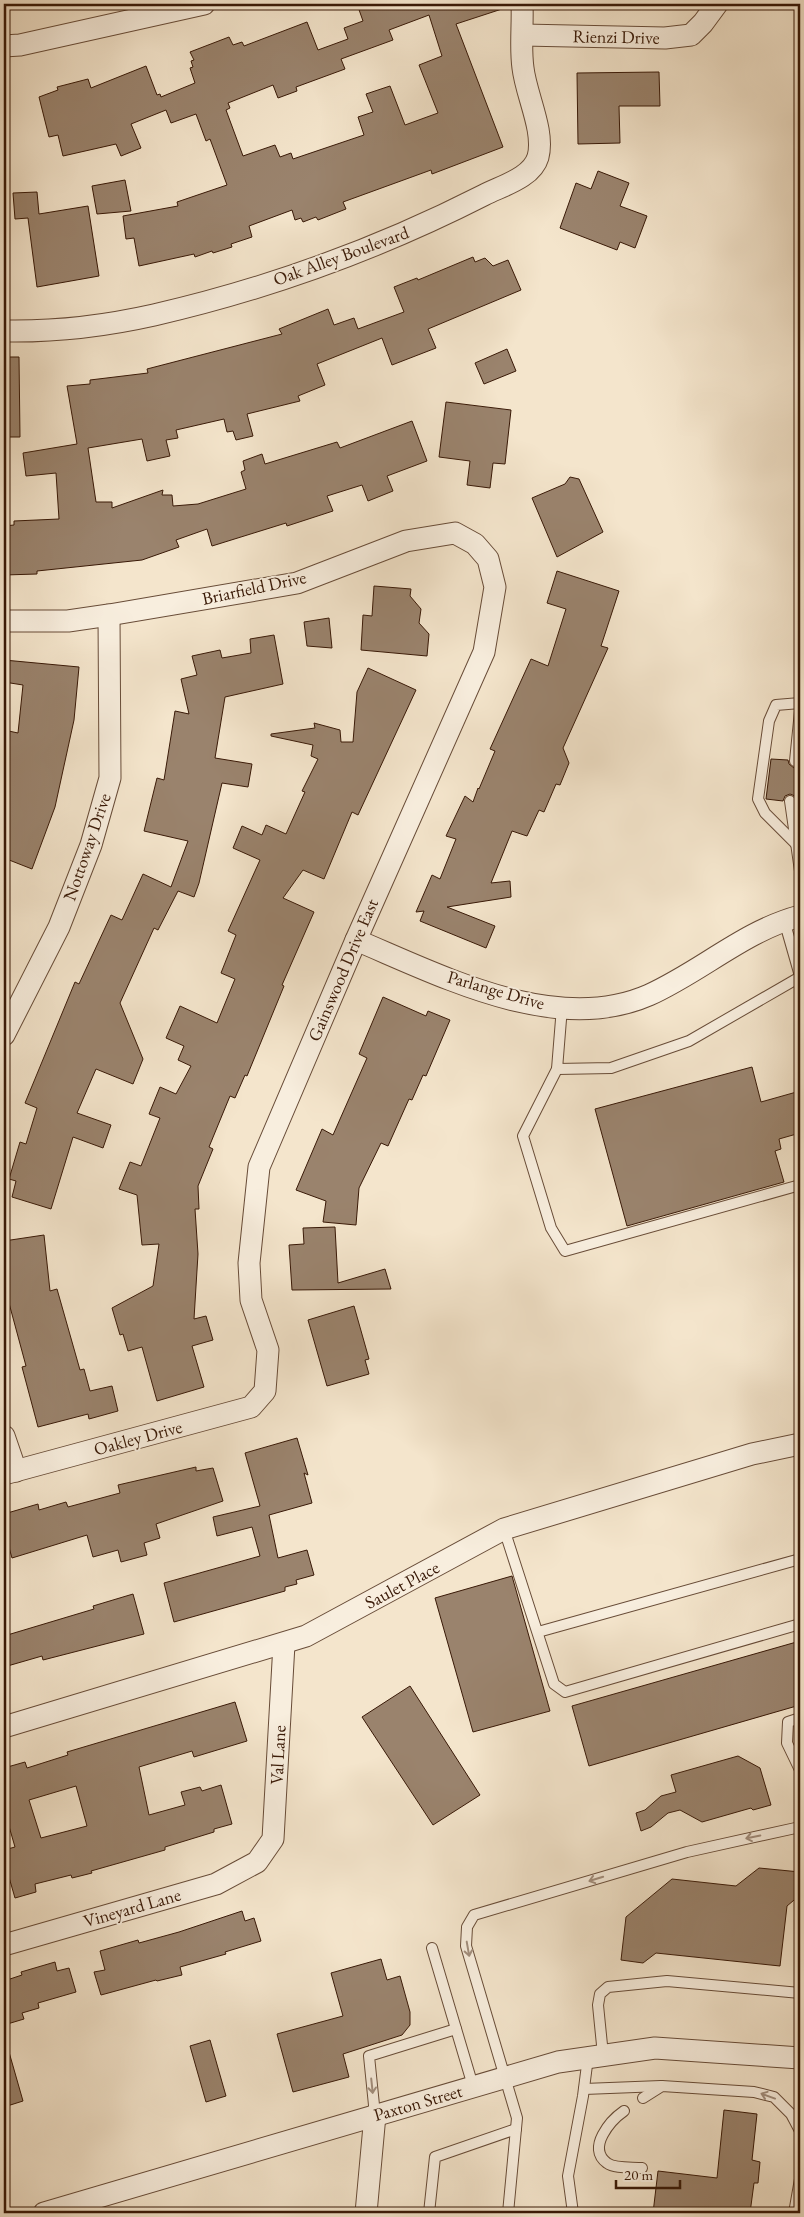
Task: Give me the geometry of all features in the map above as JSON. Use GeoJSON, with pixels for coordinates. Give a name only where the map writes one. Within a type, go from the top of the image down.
{"type":"FeatureCollection","features":[{"type":"Feature","properties":{"kind":"street"},"geometry":{"type":"LineString","coordinates":[[4,46],[20,45],[204,4]]}},
{"type":"Feature","properties":{"kind":"street","name":"Oak Alley Boulevard"},"geometry":{"type":"LineString","coordinates":[[4,331],[84,327],[153,315],[236,294],[331,261],[430,223],[527,173],[538,158],[539,138],[523,68],[522,4]]}},
{"type":"Feature","properties":{"kind":"street","name":"Rienzi Drive"},"geometry":{"type":"LineString","coordinates":[[523,35],[665,38],[691,35],[703,23],[716,4]]}},
{"type":"Feature","properties":{"kind":"street","name":"Briarfield Drive"},"geometry":{"type":"LineString","coordinates":[[4,621],[68,620],[109,616],[297,583],[406,541],[437,535],[455,533],[475,544],[488,559]]}},
{"type":"Feature","properties":{"kind":"street","name":"Gainswood Drive East"},"geometry":{"type":"LineString","coordinates":[[265,1391],[268,1350],[251,1300],[249,1262],[259,1167],[356,940],[484,652],[495,587],[488,559]]}},
{"type":"Feature","properties":{"kind":"street","name":"Nottoway Drive"},"geometry":{"type":"LineString","coordinates":[[4,1035],[59,927],[91,844],[110,778],[109,616]]}},
{"type":"Feature","properties":{"kind":"street","name":"Parlange Drive"},"geometry":{"type":"LineString","coordinates":[[356,940],[470,987],[537,1005],[587,1009],[616,1006],[648,995],[683,977],[742,940],[792,918]]}},
{"type":"Feature","properties":{"kind":"street","name":"Oakley Drive"},"geometry":{"type":"LineString","coordinates":[[10,1473],[251,1407],[265,1391]]}},
{"type":"Feature","properties":{"kind":"street"},"geometry":{"type":"LineString","coordinates":[[4,1436],[10,1473]]}},
{"type":"Feature","properties":{"kind":"street","name":"Saulet Place"},"geometry":{"type":"LineString","coordinates":[[4,1727],[306,1636],[504,1529],[752,1454],[800,1446]]}},
{"type":"Feature","properties":{"kind":"street","name":"Val Lane"},"geometry":{"type":"LineString","coordinates":[[257,1862],[273,1839],[284,1644]]}},
{"type":"Feature","properties":{"kind":"street","name":"Vineyard Lane"},"geometry":{"type":"LineString","coordinates":[[4,1945],[216,1884],[257,1862]]}},
{"type":"Feature","properties":{"kind":"street","name":"Paxton Street"},"geometry":{"type":"LineString","coordinates":[[44,2213],[558,2062],[655,2048],[800,2058]]}},
{"type":"Feature","properties":{"kind":"street"},"geometry":{"type":"LineString","coordinates":[[366,2213],[375,2115]]}},
{"type":"Feature","properties":{"kind":"lane"},"geometry":{"type":"LineString","coordinates":[[797,845],[765,813],[758,799],[769,721],[776,705],[800,703]]}},
{"type":"Feature","properties":{"kind":"lane"},"geometry":{"type":"LineString","coordinates":[[795,761],[800,711]]}},
{"type":"Feature","properties":{"kind":"lane"},"geometry":{"type":"LineString","coordinates":[[790,802],[800,871]]}},
{"type":"Feature","properties":{"kind":"lane"},"geometry":{"type":"LineString","coordinates":[[557,1069],[611,1068],[689,1041],[800,976],[792,918]]}},
{"type":"Feature","properties":{"kind":"lane"},"geometry":{"type":"LineString","coordinates":[[562,1007],[557,1069],[523,1136],[551,1228],[565,1251],[800,1186]]}},
{"type":"Feature","properties":{"kind":"lane"},"geometry":{"type":"LineString","coordinates":[[504,1529],[554,1684],[565,1692],[800,1624]]}},
{"type":"Feature","properties":{"kind":"lane"},"geometry":{"type":"LineString","coordinates":[[538,1632],[800,1559]]}},
{"type":"Feature","properties":{"kind":"lane"},"geometry":{"type":"LineString","coordinates":[[800,1718],[788,1722],[787,1743],[800,1770]]}},
{"type":"Feature","properties":{"kind":"lane"},"geometry":{"type":"LineString","coordinates":[[508,2213],[517,2118],[466,1946],[467,1927],[474,1915],[687,1852],[800,1827]]}},
{"type":"Feature","properties":{"kind":"lane"},"geometry":{"type":"LineString","coordinates":[[432,1948],[473,2086]]}},
{"type":"Feature","properties":{"kind":"lane"},"geometry":{"type":"LineString","coordinates":[[573,2213],[568,2176],[584,2089],[596,2056],[600,1994],[608,1987],[667,1981],[800,1993]]}},
{"type":"Feature","properties":{"kind":"lane"},"geometry":{"type":"LineString","coordinates":[[375,2115],[369,2056],[456,2029]]}},
{"type":"Feature","properties":{"kind":"lane"},"geometry":{"type":"LineString","coordinates":[[584,2089],[662,2086],[754,2092],[774,2097],[791,2114],[800,2131]]}},
{"type":"Feature","properties":{"kind":"lane"},"geometry":{"type":"LineString","coordinates":[[643,2098],[662,2086]]}},
{"type":"Feature","properties":{"kind":"lane"},"geometry":{"type":"LineString","coordinates":[[624,2111],[606,2129],[600,2142],[599,2152],[605,2162],[612,2165],[642,2168]]}},
{"type":"Feature","properties":{"kind":"lane"},"geometry":{"type":"LineString","coordinates":[[429,2213],[435,2157],[516,2129]]}},
{"type":"Feature","properties":{"kind":"lane"},"geometry":{"type":"LineString","coordinates":[[794,2213],[800,2179],[800,2155]]}},
{"type":"Feature","properties":{"kind":"building"},"geometry":{"type":"Polygon","coordinates":[[[357,4],[507,4],[508,7],[456,24],[503,147],[432,174],[431,170],[343,202],[346,209],[318,220],[316,217],[303,222],[301,218],[295,220],[292,210],[249,226],[252,237],[231,244],[232,247],[195,257],[194,254],[139,266],[134,238],[126,239],[123,216],[178,206],[177,202],[227,185],[210,139],[206,141],[196,114],[171,123],[166,110],[131,124],[141,148],[121,156],[116,144],[63,156],[58,135],[49,137],[39,97],[58,90],[57,87],[88,79],[91,88],[146,66],[157,95],[160,94],[161,97],[195,83],[190,68],[193,67],[191,61],[194,60],[190,52],[229,37],[233,45],[242,42],[244,46],[307,22],[318,50],[348,39],[344,28],[363,21],[357,4]],[[429,15],[389,30],[393,40],[341,59],[345,69],[296,87],[297,91],[278,98],[273,85],[228,103],[230,108],[226,110],[243,156],[275,145],[280,157],[291,153],[293,159],[364,135],[358,117],[373,112],[366,94],[390,86],[405,125],[438,113],[419,65],[442,56],[429,15]]]}},
{"type":"Feature","properties":{"kind":"building"},"geometry":{"type":"Polygon","coordinates":[[[659,72],[660,106],[619,106],[620,143],[578,144],[577,73],[659,72]]]}},
{"type":"Feature","properties":{"kind":"building"},"geometry":{"type":"Polygon","coordinates":[[[598,171],[629,183],[620,206],[647,216],[635,248],[620,242],[617,250],[560,228],[576,183],[591,189],[598,171]]]}},
{"type":"Feature","properties":{"kind":"building"},"geometry":{"type":"Polygon","coordinates":[[[125,180],[131,211],[97,214],[92,186],[125,180]]]}},
{"type":"Feature","properties":{"kind":"building"},"geometry":{"type":"Polygon","coordinates":[[[37,192],[39,214],[88,206],[99,276],[37,287],[28,218],[15,219],[13,193],[37,192]]]}},
{"type":"Feature","properties":{"kind":"building"},"geometry":{"type":"Polygon","coordinates":[[[473,257],[475,262],[485,258],[493,266],[508,260],[521,290],[428,329],[436,348],[392,365],[382,338],[317,364],[325,385],[298,396],[300,401],[247,414],[253,436],[236,440],[233,431],[227,432],[224,419],[176,430],[178,438],[166,440],[170,456],[147,461],[142,439],[88,448],[96,502],[112,502],[112,508],[163,490],[162,495],[172,495],[173,506],[198,504],[246,489],[241,472],[245,470],[243,461],[262,454],[265,464],[337,442],[340,448],[412,421],[427,461],[387,476],[393,491],[368,501],[362,485],[327,496],[333,511],[287,526],[286,523],[212,546],[207,529],[176,540],[179,547],[142,560],[37,571],[37,574],[4,575],[4,526],[14,525],[14,521],[59,519],[56,473],[26,476],[23,453],[77,444],[67,386],[90,384],[90,380],[148,373],[147,369],[282,334],[279,329],[328,309],[334,325],[354,318],[358,329],[404,312],[394,287],[417,278],[418,280],[473,257]]]}},
{"type":"Feature","properties":{"kind":"building"},"geometry":{"type":"Polygon","coordinates":[[[507,349],[516,371],[484,384],[475,363],[507,349]]]}},
{"type":"Feature","properties":{"kind":"building"},"geometry":{"type":"Polygon","coordinates":[[[4,357],[19,357],[20,437],[4,437],[4,357]]]}},
{"type":"Feature","properties":{"kind":"building"},"geometry":{"type":"Polygon","coordinates":[[[446,402],[511,410],[505,464],[493,463],[490,488],[467,485],[470,461],[439,457],[446,402]]]}},
{"type":"Feature","properties":{"kind":"building"},"geometry":{"type":"Polygon","coordinates":[[[570,477],[579,479],[603,532],[557,557],[532,498],[565,484],[570,477]]]}},
{"type":"Feature","properties":{"kind":"building"},"geometry":{"type":"Polygon","coordinates":[[[557,571],[619,591],[601,646],[608,648],[563,748],[569,763],[560,785],[556,784],[544,812],[539,810],[527,836],[512,831],[491,883],[510,881],[511,897],[447,907],[495,926],[486,948],[420,921],[424,911],[416,912],[432,875],[440,879],[456,839],[446,836],[465,796],[473,802],[495,751],[490,749],[531,659],[548,666],[566,609],[547,603],[557,571]]]}},
{"type":"Feature","properties":{"kind":"building"},"geometry":{"type":"Polygon","coordinates":[[[374,586],[411,589],[410,596],[421,609],[419,623],[429,634],[427,656],[361,650],[363,615],[372,616],[374,586]]]}},
{"type":"Feature","properties":{"kind":"building"},"geometry":{"type":"Polygon","coordinates":[[[329,618],[332,648],[307,646],[304,622],[329,618]]]}},
{"type":"Feature","properties":{"kind":"building"},"geometry":{"type":"Polygon","coordinates":[[[274,635],[283,684],[225,697],[215,758],[252,764],[248,787],[222,783],[199,883],[194,897],[178,891],[158,930],[154,928],[120,1003],[143,1059],[133,1084],[96,1069],[77,1113],[111,1125],[103,1148],[73,1137],[51,1209],[12,1197],[16,1181],[9,1179],[20,1142],[26,1144],[37,1108],[25,1103],[75,982],[79,984],[111,915],[122,920],[143,874],[171,887],[188,841],[144,831],[157,778],[164,780],[175,711],[189,714],[181,679],[197,675],[192,656],[220,650],[222,658],[251,653],[250,639],[274,635]]]}},
{"type":"Feature","properties":{"kind":"building"},"geometry":{"type":"Polygon","coordinates":[[[4,660],[79,667],[74,720],[55,807],[32,869],[4,858],[4,730],[18,733],[23,685],[4,682],[4,660]]]}},
{"type":"Feature","properties":{"kind":"building"},"geometry":{"type":"Polygon","coordinates":[[[368,668],[416,690],[358,815],[352,812],[324,879],[303,870],[283,898],[314,912],[282,985],[284,986],[247,1076],[245,1075],[235,1098],[230,1096],[209,1147],[213,1149],[198,1186],[199,1209],[195,1209],[198,1254],[194,1319],[206,1316],[213,1340],[192,1346],[204,1387],[157,1401],[142,1347],[128,1351],[123,1334],[120,1335],[112,1308],[153,1286],[159,1244],[142,1245],[137,1195],[119,1189],[130,1162],[141,1166],[160,1118],[149,1114],[160,1087],[176,1094],[191,1066],[178,1060],[184,1046],[166,1038],[180,1006],[217,1023],[235,979],[221,973],[236,935],[228,931],[260,860],[233,848],[242,826],[262,835],[266,825],[286,834],[305,792],[302,791],[318,759],[311,756],[313,745],[271,736],[271,734],[315,728],[314,723],[340,730],[341,742],[353,742],[357,692],[368,668]]]}},
{"type":"Feature","properties":{"kind":"building"},"geometry":{"type":"Polygon","coordinates":[[[771,759],[788,760],[789,764],[794,768],[800,765],[800,802],[797,802],[795,796],[790,794],[785,796],[783,801],[766,799],[771,759]]]}},
{"type":"Feature","properties":{"kind":"building"},"geometry":{"type":"Polygon","coordinates":[[[383,997],[426,1016],[428,1011],[450,1020],[426,1076],[423,1075],[412,1100],[409,1099],[388,1146],[381,1143],[359,1188],[356,1225],[323,1222],[326,1201],[296,1190],[322,1129],[333,1135],[367,1058],[359,1054],[383,997]]]}},
{"type":"Feature","properties":{"kind":"building"},"geometry":{"type":"Polygon","coordinates":[[[752,1067],[761,1102],[800,1091],[800,1133],[779,1139],[781,1149],[775,1151],[784,1182],[627,1226],[595,1109],[752,1067]]]}},
{"type":"Feature","properties":{"kind":"building"},"geometry":{"type":"Polygon","coordinates":[[[335,1227],[338,1283],[385,1269],[391,1289],[292,1290],[289,1245],[304,1244],[303,1228],[335,1227]]]}},
{"type":"Feature","properties":{"kind":"building"},"geometry":{"type":"Polygon","coordinates":[[[44,1235],[50,1291],[57,1289],[80,1370],[84,1369],[90,1391],[112,1386],[118,1411],[89,1419],[88,1414],[38,1427],[22,1367],[26,1366],[6,1292],[4,1241],[44,1235]]]}},
{"type":"Feature","properties":{"kind":"building"},"geometry":{"type":"Polygon","coordinates":[[[354,1306],[369,1359],[365,1360],[369,1374],[327,1386],[308,1320],[354,1306]]]}},
{"type":"Feature","properties":{"kind":"building"},"geometry":{"type":"Polygon","coordinates":[[[297,1438],[308,1475],[304,1473],[312,1503],[269,1515],[278,1558],[307,1550],[314,1575],[296,1580],[297,1584],[285,1587],[285,1591],[174,1622],[164,1583],[260,1556],[252,1527],[217,1536],[213,1517],[260,1506],[245,1453],[297,1438]]]}},
{"type":"Feature","properties":{"kind":"building"},"geometry":{"type":"Polygon","coordinates":[[[196,1467],[196,1471],[213,1468],[223,1501],[156,1524],[160,1538],[144,1543],[147,1555],[121,1562],[118,1550],[93,1557],[87,1535],[12,1558],[4,1530],[4,1514],[38,1504],[39,1510],[66,1502],[68,1507],[120,1493],[118,1485],[196,1467]]]}},
{"type":"Feature","properties":{"kind":"building"},"geometry":{"type":"Polygon","coordinates":[[[512,1576],[550,1711],[473,1732],[435,1598],[512,1576]]]}},
{"type":"Feature","properties":{"kind":"building"},"geometry":{"type":"Polygon","coordinates":[[[133,1594],[144,1634],[43,1660],[42,1656],[4,1667],[4,1636],[94,1609],[93,1606],[133,1594]]]}},
{"type":"Feature","properties":{"kind":"building"},"geometry":{"type":"Polygon","coordinates":[[[800,1641],[800,1705],[589,1766],[572,1706],[800,1641]]]}},
{"type":"Feature","properties":{"kind":"building"},"geometry":{"type":"Polygon","coordinates":[[[410,1686],[480,1795],[433,1825],[362,1717],[410,1686]]]}},
{"type":"Feature","properties":{"kind":"building"},"geometry":{"type":"Polygon","coordinates":[[[235,1702],[247,1741],[194,1757],[192,1751],[139,1767],[149,1815],[185,1805],[181,1792],[200,1787],[202,1791],[221,1785],[232,1824],[214,1829],[214,1832],[165,1847],[165,1850],[91,1871],[92,1873],[72,1878],[71,1875],[35,1884],[36,1892],[15,1898],[4,1860],[4,1850],[15,1847],[4,1809],[4,1768],[25,1762],[27,1768],[68,1755],[67,1752],[235,1702]],[[76,1786],[29,1800],[41,1838],[87,1826],[76,1786]]]}},
{"type":"Feature","properties":{"kind":"building"},"geometry":{"type":"Polygon","coordinates":[[[738,1756],[760,1768],[771,1805],[753,1810],[751,1808],[702,1822],[680,1810],[668,1813],[651,1827],[641,1831],[636,1813],[645,1810],[661,1796],[676,1792],[671,1775],[738,1756]]]}},
{"type":"Feature","properties":{"kind":"building"},"geometry":{"type":"Polygon","coordinates":[[[759,1868],[800,1872],[800,1895],[787,1906],[780,1966],[656,1953],[643,1963],[621,1960],[626,1917],[672,1879],[736,1886],[759,1868]]]}},
{"type":"Feature","properties":{"kind":"building"},"geometry":{"type":"Polygon","coordinates":[[[242,1911],[245,1921],[254,1918],[261,1941],[225,1952],[226,1954],[180,1967],[182,1975],[101,1995],[94,1972],[105,1970],[100,1951],[138,1940],[139,1943],[179,1932],[242,1911]]]}},
{"type":"Feature","properties":{"kind":"building"},"geometry":{"type":"Polygon","coordinates":[[[381,1959],[387,1980],[400,1976],[410,2012],[410,2025],[402,2035],[343,2054],[349,2077],[293,2092],[277,2034],[343,2016],[331,1973],[381,1959]]]}},
{"type":"Feature","properties":{"kind":"building"},"geometry":{"type":"Polygon","coordinates":[[[55,1962],[57,1971],[69,1968],[76,1992],[38,2003],[39,2008],[22,2013],[24,2019],[4,2025],[4,1981],[22,1975],[21,1972],[55,1962]]]}},
{"type":"Feature","properties":{"kind":"building"},"geometry":{"type":"Polygon","coordinates":[[[210,2040],[226,2096],[206,2102],[190,2046],[210,2040]]]}},
{"type":"Feature","properties":{"kind":"building"},"geometry":{"type":"Polygon","coordinates":[[[9,2052],[23,2101],[4,2107],[4,2053],[9,2052]]]}},
{"type":"Feature","properties":{"kind":"building"},"geometry":{"type":"Polygon","coordinates":[[[724,2110],[757,2114],[752,2160],[760,2162],[758,2183],[754,2183],[750,2213],[653,2213],[658,2171],[717,2178],[724,2110]]]}}]}
